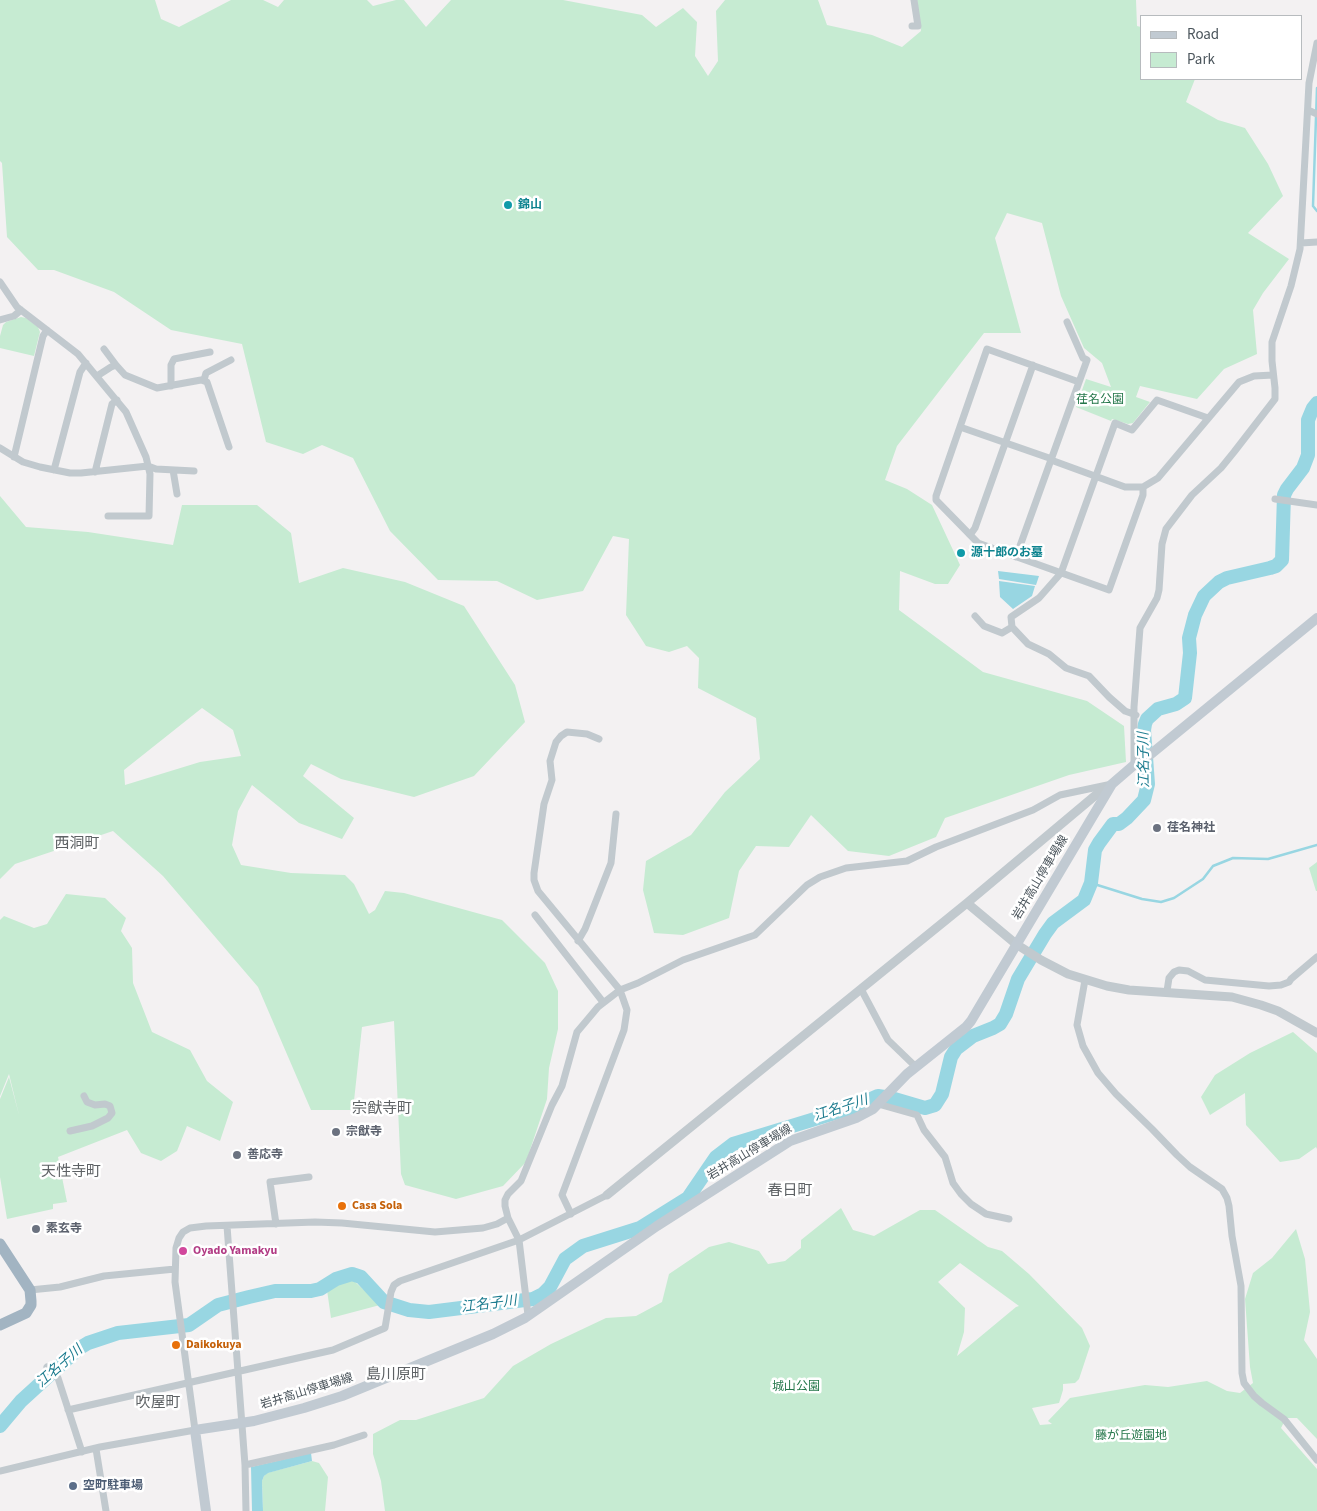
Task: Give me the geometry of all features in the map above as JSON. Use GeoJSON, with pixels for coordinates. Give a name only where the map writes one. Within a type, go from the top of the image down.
{"type":"FeatureCollection","features":[{"type":"Feature","properties":{"kind":"highway"},"geometry":{"type":"LineString","coordinates":[[0,1244],[30,1290],[31,1300],[29,1310],[0,1325]]}},
{"type":"Feature","properties":{"kind":"main road","name":"岩井高山停車場線"},"geometry":{"type":"LineString","coordinates":[[195,1430],[242,1423],[304,1408],[355,1392],[494,1334],[528,1315],[650,1230],[783,1145],[860,1116],[879,1104],[889,1091],[916,1066],[966,1027],[1112,784],[1153,753],[1317,618]]}},
{"type":"Feature","properties":{"kind":"main road"},"geometry":{"type":"LineString","coordinates":[[195,1430],[206,1511]]}},
{"type":"Feature","properties":{"kind":"street"},"geometry":{"type":"LineString","coordinates":[[912,26],[918,26],[914,0]]}},
{"type":"Feature","properties":{"kind":"street"},"geometry":{"type":"LineString","coordinates":[[1137,764],[1136,715],[1134,707],[1140,628],[1157,598],[1162,544],[1166,529],[1192,496],[1221,468],[1272,404],[1276,393],[1273,375],[1272,342],[1291,286],[1301,243],[1312,112],[1309,83],[1317,43]]}},
{"type":"Feature","properties":{"kind":"street"},"geometry":{"type":"LineString","coordinates":[[1301,243],[1317,242]]}},
{"type":"Feature","properties":{"kind":"street"},"geometry":{"type":"LineString","coordinates":[[0,282],[22,310],[78,354],[126,412],[150,474],[149,516],[108,516]]}},
{"type":"Feature","properties":{"kind":"street"},"geometry":{"type":"LineString","coordinates":[[0,320],[14,316],[22,310]]}},
{"type":"Feature","properties":{"kind":"street"},"geometry":{"type":"LineString","coordinates":[[1016,556],[1088,360],[1083,358],[1067,322]]}},
{"type":"Feature","properties":{"kind":"street"},"geometry":{"type":"LineString","coordinates":[[14,457],[43,336],[47,330]]}},
{"type":"Feature","properties":{"kind":"street"},"geometry":{"type":"LineString","coordinates":[[104,349],[125,375],[154,387],[160,388],[204,380]]}},
{"type":"Feature","properties":{"kind":"street"},"geometry":{"type":"LineString","coordinates":[[1079,382],[987,349],[936,498],[978,543],[1109,590],[1143,495],[1143,487]]}},
{"type":"Feature","properties":{"kind":"street"},"geometry":{"type":"LineString","coordinates":[[170,386],[171,365],[174,359],[210,352]]}},
{"type":"Feature","properties":{"kind":"street"},"geometry":{"type":"LineString","coordinates":[[204,380],[206,373],[231,360]]}},
{"type":"Feature","properties":{"kind":"street"},"geometry":{"type":"LineString","coordinates":[[54,470],[80,372],[86,363]]}},
{"type":"Feature","properties":{"kind":"street"},"geometry":{"type":"LineString","coordinates":[[97,376],[116,365]]}},
{"type":"Feature","properties":{"kind":"street"},"geometry":{"type":"LineString","coordinates":[[970,535],[975,528],[1033,365]]}},
{"type":"Feature","properties":{"kind":"street"},"geometry":{"type":"LineString","coordinates":[[960,427],[1125,487],[1143,487],[1158,478],[1240,382],[1248,378],[1273,375]]}},
{"type":"Feature","properties":{"kind":"street"},"geometry":{"type":"LineString","coordinates":[[204,380],[207,382],[228,447]]}},
{"type":"Feature","properties":{"kind":"street"},"geometry":{"type":"LineString","coordinates":[[95,472],[112,404],[117,400]]}},
{"type":"Feature","properties":{"kind":"street"},"geometry":{"type":"LineString","coordinates":[[1136,715],[1125,711],[1108,697],[1089,676],[1066,668],[1049,654],[1032,647],[1012,627],[1011,617],[1039,598],[1061,572],[1115,423],[1132,430],[1157,400],[1208,418]]}},
{"type":"Feature","properties":{"kind":"street"},"geometry":{"type":"LineString","coordinates":[[0,448],[14,457],[35,465],[70,473],[148,466],[156,470],[194,471]]}},
{"type":"Feature","properties":{"kind":"street"},"geometry":{"type":"LineString","coordinates":[[173,470],[177,494]]}},
{"type":"Feature","properties":{"kind":"street"},"geometry":{"type":"LineString","coordinates":[[1276,499],[1317,505]]}},
{"type":"Feature","properties":{"kind":"street"},"geometry":{"type":"LineString","coordinates":[[975,616],[984,626],[1002,633],[1012,627]]}},
{"type":"Feature","properties":{"kind":"street"},"geometry":{"type":"LineString","coordinates":[[571,1214],[562,1196],[625,1026],[627,1006],[620,990],[538,891],[534,880],[534,873],[544,804],[552,780],[550,762],[556,742],[567,732],[587,734],[599,739]]}},
{"type":"Feature","properties":{"kind":"street"},"geometry":{"type":"LineString","coordinates":[[68,1410],[333,1350],[385,1328],[389,1298],[394,1285],[400,1281],[519,1240],[607,1195],[968,903],[1097,794],[1112,784]]}},
{"type":"Feature","properties":{"kind":"street"},"geometry":{"type":"LineString","coordinates":[[528,1315],[519,1240],[508,1218],[505,1206],[506,1196],[521,1181],[552,1105],[562,1086],[577,1032],[603,1002],[620,990],[683,960],[755,935],[807,885],[820,877],[846,868],[907,862],[936,847],[1033,810],[1060,795],[1112,784]]}},
{"type":"Feature","properties":{"kind":"street"},"geometry":{"type":"LineString","coordinates":[[578,941],[585,930],[611,864],[616,814]]}},
{"type":"Feature","properties":{"kind":"street"},"geometry":{"type":"LineString","coordinates":[[968,903],[1016,944],[1068,974],[1107,986],[1130,990],[1167,991],[1247,1000],[1278,1011],[1317,1033]]}},
{"type":"Feature","properties":{"kind":"street"},"geometry":{"type":"LineString","coordinates":[[535,915],[603,1002]]}},
{"type":"Feature","properties":{"kind":"street"},"geometry":{"type":"LineString","coordinates":[[1167,991],[1169,978],[1174,972],[1179,970],[1205,980],[1270,986],[1281,985],[1289,982],[1317,957]]}},
{"type":"Feature","properties":{"kind":"street"},"geometry":{"type":"LineString","coordinates":[[1085,980],[1077,1025],[1083,1046],[1098,1073],[1116,1094],[1177,1155],[1190,1167],[1222,1189],[1227,1198],[1230,1206],[1232,1236],[1241,1286],[1242,1373],[1244,1383],[1262,1403],[1284,1419],[1317,1460]]}},
{"type":"Feature","properties":{"kind":"street"},"geometry":{"type":"LineString","coordinates":[[861,989],[888,1040],[916,1066]]}},
{"type":"Feature","properties":{"kind":"street"},"geometry":{"type":"LineString","coordinates":[[70,1131],[92,1126],[108,1118],[112,1113],[110,1106],[105,1104],[95,1105],[87,1102],[84,1096]]}},
{"type":"Feature","properties":{"kind":"street"},"geometry":{"type":"LineString","coordinates":[[879,1104],[918,1115],[924,1130],[945,1158],[953,1183],[961,1194],[971,1204],[986,1214],[1010,1219]]}},
{"type":"Feature","properties":{"kind":"street"},"geometry":{"type":"LineString","coordinates":[[276,1224],[270,1182],[309,1177]]}},
{"type":"Feature","properties":{"kind":"street"},"geometry":{"type":"LineString","coordinates":[[0,1471],[100,1447],[195,1430],[175,1282],[176,1248],[183,1232],[190,1228],[342,1223],[435,1232],[483,1228],[508,1218]]}},
{"type":"Feature","properties":{"kind":"street"},"geometry":{"type":"LineString","coordinates":[[227,1226],[245,1465],[246,1511]]}},
{"type":"Feature","properties":{"kind":"street"},"geometry":{"type":"LineString","coordinates":[[30,1290],[60,1286],[104,1276],[175,1269]]}},
{"type":"Feature","properties":{"kind":"street"},"geometry":{"type":"LineString","coordinates":[[48,1368],[56,1375],[82,1452]]}},
{"type":"Feature","properties":{"kind":"street"},"geometry":{"type":"LineString","coordinates":[[245,1465],[334,1445],[364,1435]]}},
{"type":"Feature","properties":{"kind":"street"},"geometry":{"type":"LineString","coordinates":[[96,1449],[106,1511]]}},
{"type":"Feature","properties":{"kind":"green space","name":"荏名公園"},"geometry":{"type":"Polygon","coordinates":[[[0,0],[155,0],[161,19],[179,27],[231,0],[263,0],[278,7],[284,0],[367,0],[373,6],[396,0],[404,0],[426,27],[451,0],[563,0],[642,15],[656,27],[683,8],[697,22],[695,56],[708,76],[718,61],[716,11],[725,0],[818,0],[827,25],[872,35],[902,47],[921,31],[917,0],[1136,0],[1137,26],[1140,27],[1140,80],[1195,80],[1186,102],[1218,120],[1245,128],[1268,164],[1283,196],[1248,233],[1289,259],[1263,293],[1253,310],[1257,354],[1224,369],[1197,399],[1140,386],[1136,397],[1150,402],[1133,423],[1128,424],[1112,419],[1111,421],[1076,407],[1086,379],[1111,387],[1102,363],[1084,348],[1061,296],[1042,223],[1007,213],[995,238],[1021,333],[984,333],[897,446],[885,480],[907,489],[932,505],[960,565],[948,584],[935,584],[900,571],[899,610],[983,672],[1087,701],[1124,726],[1126,762],[1069,775],[945,818],[936,837],[889,856],[848,851],[811,815],[789,847],[756,846],[739,871],[729,918],[683,935],[654,933],[643,890],[646,861],[691,835],[725,792],[760,759],[756,718],[698,688],[699,658],[687,646],[669,652],[646,646],[626,615],[629,539],[613,536],[583,591],[537,600],[497,581],[438,580],[390,531],[353,458],[322,445],[303,454],[266,442],[242,344],[171,330],[114,292],[54,270],[38,270],[7,237],[2,163],[0,161],[0,0]]]}},
{"type":"Feature","properties":{"kind":"green space"},"geometry":{"type":"Polygon","coordinates":[[[21,317],[26,318],[38,327],[40,332],[34,356],[0,348],[0,336],[3,325],[6,322],[21,317]]]}},
{"type":"Feature","properties":{"kind":"green space"},"geometry":{"type":"Polygon","coordinates":[[[0,496],[26,527],[88,532],[173,545],[182,505],[257,505],[291,533],[299,583],[343,568],[405,582],[464,606],[515,685],[525,722],[474,776],[414,797],[341,779],[311,764],[303,776],[354,818],[342,839],[299,823],[252,785],[238,811],[232,845],[241,865],[291,873],[345,875],[354,884],[369,914],[375,910],[385,891],[404,893],[502,920],[545,963],[558,991],[558,1029],[549,1068],[547,1099],[526,1162],[503,1186],[456,1199],[405,1185],[401,1174],[394,1021],[362,1027],[353,1110],[311,1110],[258,987],[163,876],[113,831],[15,864],[0,879],[0,496]],[[202,708],[124,770],[125,785],[200,762],[241,756],[233,730],[202,708]]]}},
{"type":"Feature","properties":{"kind":"green space"},"geometry":{"type":"Polygon","coordinates":[[[1317,862],[1317,891],[1316,891],[1309,868],[1317,862]]]}},
{"type":"Feature","properties":{"kind":"green space"},"geometry":{"type":"Polygon","coordinates":[[[66,894],[105,898],[126,918],[121,931],[132,948],[133,983],[152,1032],[190,1050],[207,1081],[233,1102],[220,1141],[187,1126],[177,1151],[161,1161],[141,1153],[127,1130],[58,1157],[67,1202],[53,1204],[53,1209],[7,1219],[0,1177],[0,1099],[9,1077],[19,1115],[9,1074],[0,1096],[0,920],[4,916],[34,928],[47,924],[66,894]]]}},
{"type":"Feature","properties":{"kind":"green space"},"geometry":{"type":"Polygon","coordinates":[[[1293,1032],[1317,1053],[1317,1149],[1316,1147],[1299,1159],[1280,1162],[1246,1125],[1245,1093],[1210,1115],[1201,1097],[1215,1075],[1250,1053],[1293,1032]]]}},
{"type":"Feature","properties":{"kind":"green space","name":"城山公園"},"geometry":{"type":"Polygon","coordinates":[[[841,1208],[853,1230],[874,1236],[920,1210],[935,1210],[988,1247],[1002,1251],[1029,1274],[1082,1328],[1090,1346],[1079,1379],[1075,1383],[1063,1384],[1059,1403],[1032,1408],[1040,1425],[1052,1424],[1048,1421],[1070,1398],[1145,1385],[1168,1387],[1207,1381],[1227,1391],[1240,1393],[1253,1383],[1245,1299],[1253,1273],[1272,1258],[1296,1229],[1305,1259],[1310,1312],[1304,1340],[1317,1359],[1317,1439],[1297,1418],[1286,1418],[1281,1428],[1317,1469],[1317,1511],[385,1511],[381,1481],[373,1454],[373,1434],[400,1420],[416,1420],[484,1398],[513,1366],[551,1344],[606,1318],[636,1316],[662,1302],[669,1274],[709,1247],[729,1242],[759,1251],[768,1264],[785,1261],[801,1248],[801,1240],[841,1208]],[[960,1263],[938,1282],[965,1308],[964,1332],[957,1356],[1019,1306],[960,1263]]]}},
{"type":"Feature","properties":{"kind":"green space"},"geometry":{"type":"Polygon","coordinates":[[[353,1280],[380,1305],[331,1318],[327,1290],[343,1281],[353,1280]]]}},
{"type":"Feature","properties":{"kind":"green space"},"geometry":{"type":"Polygon","coordinates":[[[312,1461],[319,1463],[328,1477],[325,1511],[263,1511],[262,1481],[264,1476],[267,1473],[312,1461]]]}},
{"type":"Feature","properties":{"kind":"water"},"geometry":{"type":"Polygon","coordinates":[[[998,571],[1039,576],[1036,585],[999,579],[998,571]]]}},
{"type":"Feature","properties":{"kind":"water"},"geometry":{"type":"Polygon","coordinates":[[[999,581],[1035,586],[1032,596],[1013,609],[1000,597],[999,581]]]}},
{"type":"Feature","properties":{"kind":"water"},"geometry":{"type":"Polygon","coordinates":[[[311,1453],[312,1461],[268,1473],[264,1476],[262,1481],[263,1511],[252,1511],[251,1467],[311,1453]]]}},
{"type":"Feature","properties":{"kind":"waterway"},"geometry":{"type":"LineString","coordinates":[[1317,88],[1313,206],[1317,211]]}},
{"type":"Feature","properties":{"kind":"waterway","name":"江名子川"},"geometry":{"type":"LineString","coordinates":[[0,1426],[21,1401],[78,1349],[88,1343],[118,1333],[189,1325],[218,1305],[249,1297],[275,1291],[311,1291],[320,1289],[336,1279],[352,1274],[361,1277],[384,1302],[409,1310],[429,1312],[533,1299],[543,1294],[550,1287],[565,1259],[583,1246],[640,1228],[688,1198],[716,1157],[733,1144],[851,1108],[878,1096],[925,1108],[935,1105],[942,1094],[951,1057],[956,1049],[973,1036],[1000,1024],[1006,1014],[1018,979],[1045,934],[1053,923],[1084,900],[1091,883],[1095,850],[1099,843],[1113,824],[1119,824],[1127,818],[1144,800],[1148,784],[1145,724],[1147,719],[1158,709],[1176,704],[1185,698],[1190,653],[1189,638],[1195,615],[1204,596],[1219,582],[1227,578],[1270,568],[1276,566],[1282,560],[1284,495],[1303,468],[1308,455],[1308,420],[1317,403]]}},
{"type":"Feature","properties":{"kind":"waterway"},"geometry":{"type":"LineString","coordinates":[[1091,883],[1142,899],[1161,902],[1174,898],[1203,879],[1213,866],[1233,858],[1268,859],[1317,845]]}},
{"type":"Feature","properties":{"kind":"place","name":"錦山"},"geometry":{"type":"Point","coordinates":[508,205]}},
{"type":"Feature","properties":{"kind":"place","name":"源十郎のお墓"},"geometry":{"type":"Point","coordinates":[961,553]}},
{"type":"Feature","properties":{"kind":"place","name":"荏名神社"},"geometry":{"type":"Point","coordinates":[1157,828]}},
{"type":"Feature","properties":{"kind":"place","name":"宗猷寺"},"geometry":{"type":"Point","coordinates":[336,1132]}},
{"type":"Feature","properties":{"kind":"place","name":"善応寺"},"geometry":{"type":"Point","coordinates":[237,1155]}},
{"type":"Feature","properties":{"kind":"place","name":"Casa Sola"},"geometry":{"type":"Point","coordinates":[342,1206]}},
{"type":"Feature","properties":{"kind":"place","name":"素玄寺"},"geometry":{"type":"Point","coordinates":[36,1229]}},
{"type":"Feature","properties":{"kind":"place","name":"Oyado Yamakyu"},"geometry":{"type":"Point","coordinates":[183,1251]}},
{"type":"Feature","properties":{"kind":"place","name":"Daikokuya"},"geometry":{"type":"Point","coordinates":[176,1345]}},
{"type":"Feature","properties":{"kind":"place","name":"空町駐車場"},"geometry":{"type":"Point","coordinates":[73,1486]}},
{"type":"Feature","properties":{"kind":"district","name":"西洞町"},"geometry":{"type":"Point","coordinates":[77,845]}},
{"type":"Feature","properties":{"kind":"district","name":"宗猷寺町"},"geometry":{"type":"Point","coordinates":[382,1110]}},
{"type":"Feature","properties":{"kind":"district","name":"天性寺町"},"geometry":{"type":"Point","coordinates":[71,1173]}},
{"type":"Feature","properties":{"kind":"district","name":"春日町"},"geometry":{"type":"Point","coordinates":[790,1192]}},
{"type":"Feature","properties":{"kind":"district","name":"島川原町"},"geometry":{"type":"Point","coordinates":[396,1376]}},
{"type":"Feature","properties":{"kind":"district","name":"吹屋町"},"geometry":{"type":"Point","coordinates":[158,1404]}},
{"type":"Feature","properties":{"kind":"park label","name":"藤が丘遊園地"},"geometry":{"type":"Point","coordinates":[1131,1436]}}]}
